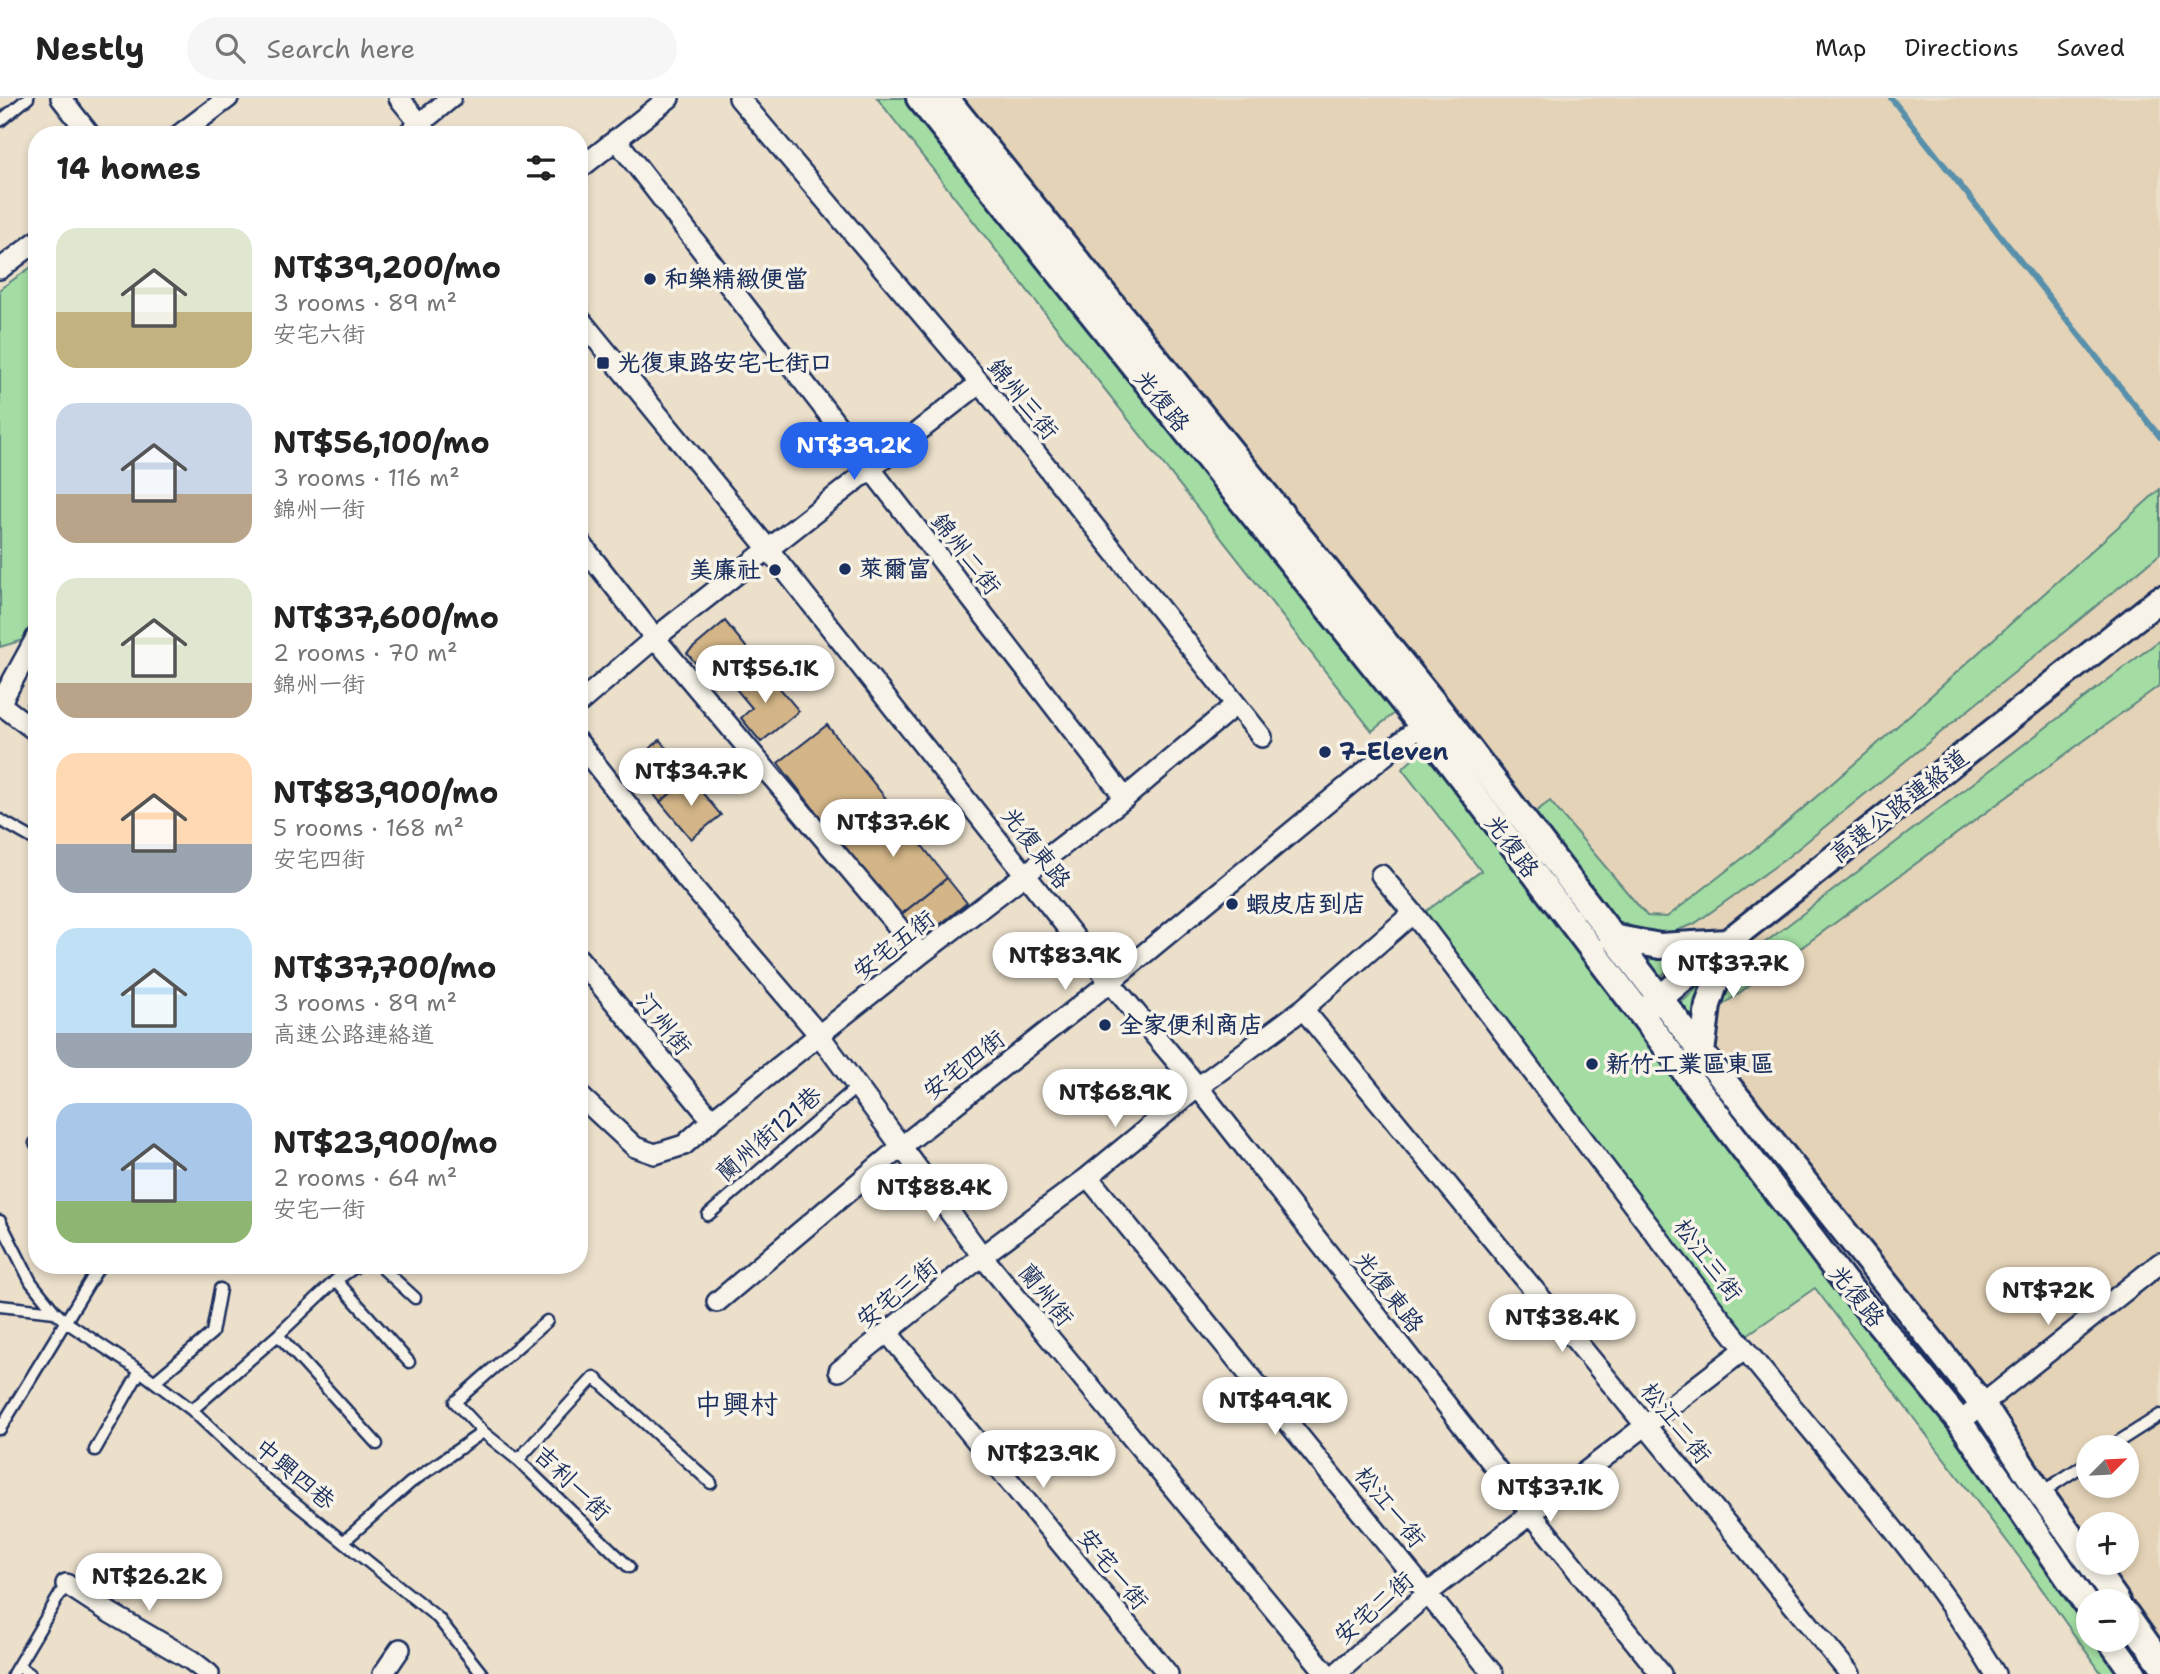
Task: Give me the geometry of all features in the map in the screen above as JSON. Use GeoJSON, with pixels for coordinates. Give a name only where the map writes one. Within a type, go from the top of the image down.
{"type":"FeatureCollection","features":[{"type":"Feature","properties":{"kind":"street"},"geometry":{"type":"LineString","coordinates":[[61,98],[83,126]]}},
{"type":"Feature","properties":{"kind":"street"},"geometry":{"type":"LineString","coordinates":[[399,98],[415,126]]}},
{"type":"Feature","properties":{"kind":"street"},"geometry":{"type":"LineString","coordinates":[[423,126],[451,98]]}},
{"type":"Feature","properties":{"kind":"street"},"geometry":{"type":"LineString","coordinates":[[588,162],[668,98]]}},
{"type":"Feature","properties":{"kind":"street","name":"錦州三街"},"geometry":{"type":"LineString","coordinates":[[739,98],[980,383],[1262,737]]}},
{"type":"Feature","properties":{"kind":"street","name":"光復路"},"geometry":{"type":"LineString","coordinates":[[919,98],[1661,997],[1702,1053],[1983,1405],[2076,1543]]}},
{"type":"Feature","properties":{"kind":"street","name":"光復路"},"geometry":{"type":"LineString","coordinates":[[946,98],[1430,718],[1640,1015],[1844,1281],[1960,1422],[2076,1590]]}},
{"type":"Feature","properties":{"kind":"street"},"geometry":{"type":"LineString","coordinates":[[190,126],[225,99]]}},
{"type":"Feature","properties":{"kind":"street","name":"錦州二街"},"geometry":{"type":"LineString","coordinates":[[616,139],[1125,798]]}},
{"type":"Feature","properties":{"kind":"street"},"geometry":{"type":"LineString","coordinates":[[0,269],[28,248]]}},
{"type":"Feature","properties":{"kind":"street","name":"光復東路"},"geometry":{"type":"LineString","coordinates":[[588,329],[769,550],[1110,982],[1198,1087],[1531,1513],[1661,1674]]}},
{"type":"Feature","properties":{"kind":"street"},"geometry":{"type":"LineString","coordinates":[[588,695],[655,638],[980,383]]}},
{"type":"Feature","properties":{"kind":"street"},"geometry":{"type":"LineString","coordinates":[[588,552],[655,638],[921,954]]}},
{"type":"Feature","properties":{"kind":"street","name":"高速公路連絡道"},"geometry":{"type":"LineString","coordinates":[[1640,1015],[1728,941],[2160,599]]}},
{"type":"Feature","properties":{"kind":"street"},"geometry":{"type":"LineString","coordinates":[[28,653],[0,704],[28,726]]}},
{"type":"Feature","properties":{"kind":"street","name":"安宅五街"},"geometry":{"type":"LineString","coordinates":[[588,1103],[635,1147],[655,1154],[684,1145],[921,954],[1125,798],[1235,705]]}},
{"type":"Feature","properties":{"kind":"street","name":"安宅四街"},"geometry":{"type":"LineString","coordinates":[[717,1302],[902,1146],[1110,982],[1430,718]]}},
{"type":"Feature","properties":{"kind":"street","name":"蘭州街"},"geometry":{"type":"LineString","coordinates":[[588,754],[686,879],[820,1036],[982,1256],[1327,1674]]}},
{"type":"Feature","properties":{"kind":"street","name":"松江三街"},"geometry":{"type":"LineString","coordinates":[[1381,875],[1413,913],[1745,1349],[1910,1548],[1965,1624],[1995,1674]]}},
{"type":"Feature","properties":{"kind":"street","name":"安宅三街"},"geometry":{"type":"LineString","coordinates":[[838,1371],[982,1256],[1088,1177],[1198,1087],[1303,1009],[1413,913]]}},
{"type":"Feature","properties":{"kind":"street"},"geometry":{"type":"LineString","coordinates":[[1612,937],[1660,946],[1728,941],[1708,1005],[1702,1053]]}},
{"type":"Feature","properties":{"kind":"street","name":"汀州街"},"geometry":{"type":"LineString","coordinates":[[588,970],[712,1120]]}},
{"type":"Feature","properties":{"kind":"street","name":"松江二街"},"geometry":{"type":"LineString","coordinates":[[1303,1009],[1850,1674]]}},
{"type":"Feature","properties":{"kind":"street","name":"松江一街"},"geometry":{"type":"LineString","coordinates":[[1088,1177],[1493,1674]]}},
{"type":"Feature","properties":{"kind":"street"},"geometry":{"type":"LineString","coordinates":[[1960,1422],[2160,1263]]}},
{"type":"Feature","properties":{"kind":"street","name":"安宅一街"},"geometry":{"type":"LineString","coordinates":[[887,1332],[1168,1674]]}},
{"type":"Feature","properties":{"kind":"street","name":"安宅二街"},"geometry":{"type":"LineString","coordinates":[[1335,1674],[1429,1593],[1745,1349]]}},
{"type":"Feature","properties":{"kind":"street"},"geometry":{"type":"LineString","coordinates":[[65,1584],[191,1660],[209,1674]]}},
{"type":"Feature","properties":{"kind":"street"},"geometry":{"type":"LineString","coordinates":[[2139,1632],[2160,1662]]}},
{"type":"Feature","properties":{"kind":"street"},"geometry":{"type":"LineString","coordinates":[[383,1674],[400,1649]]}},
{"type":"Feature","properties":{"kind":"street"},"geometry":{"type":"LineString","coordinates":[[2118,1652],[2134,1674]]}},
{"type":"Feature","properties":{"kind":"lane"},"geometry":{"type":"LineString","coordinates":[[0,121],[28,98]]}},
{"type":"Feature","properties":{"kind":"lane"},"geometry":{"type":"LineString","coordinates":[[0,820],[28,836]]}},
{"type":"Feature","properties":{"kind":"lane","name":"蘭州街121巷"},"geometry":{"type":"LineString","coordinates":[[708,1214],[858,1086]]}},
{"type":"Feature","properties":{"kind":"lane","name":"中興四巷"},"geometry":{"type":"LineString","coordinates":[[0,1221],[31,1282],[65,1322],[141,1371],[192,1410],[264,1478],[438,1618],[482,1674]]}},
{"type":"Feature","properties":{"kind":"lane"},"geometry":{"type":"LineString","coordinates":[[0,1429],[94,1274]]}},
{"type":"Feature","properties":{"kind":"lane"},"geometry":{"type":"LineString","coordinates":[[192,1410],[345,1274]]}},
{"type":"Feature","properties":{"kind":"lane"},"geometry":{"type":"LineString","coordinates":[[389,1274],[415,1298]]}},
{"type":"Feature","properties":{"kind":"lane"},"geometry":{"type":"LineString","coordinates":[[336,1280],[409,1362]]}},
{"type":"Feature","properties":{"kind":"lane"},"geometry":{"type":"LineString","coordinates":[[155,1381],[212,1333],[220,1289]]}},
{"type":"Feature","properties":{"kind":"lane"},"geometry":{"type":"LineString","coordinates":[[0,1306],[55,1312]]}},
{"type":"Feature","properties":{"kind":"lane","name":"吉利一街"},"geometry":{"type":"LineString","coordinates":[[547,1321],[455,1402],[483,1432],[518,1460],[629,1567]]}},
{"type":"Feature","properties":{"kind":"lane"},"geometry":{"type":"LineString","coordinates":[[278,1335],[377,1444]]}},
{"type":"Feature","properties":{"kind":"lane"},"geometry":{"type":"LineString","coordinates":[[95,1450],[141,1371]]}},
{"type":"Feature","properties":{"kind":"lane"},"geometry":{"type":"LineString","coordinates":[[518,1460],[594,1377],[710,1483]]}},
{"type":"Feature","properties":{"kind":"lane"},"geometry":{"type":"LineString","coordinates":[[2129,1435],[2160,1415]]}},
{"type":"Feature","properties":{"kind":"lane"},"geometry":{"type":"LineString","coordinates":[[344,1541],[410,1483],[483,1432]]}},
{"type":"Feature","properties":{"kind":"lane"},"geometry":{"type":"LineString","coordinates":[[2040,1493],[2076,1470]]}},
{"type":"Feature","properties":{"kind":"lane"},"geometry":{"type":"LineString","coordinates":[[30,1674],[15,1670],[65,1584]]}},
{"type":"Feature","properties":{"kind":"shaded area"},"geometry":{"type":"Polygon","coordinates":[[[934,98],[2160,98],[2160,1674],[2155,1674],[2139,1650],[2139,1589],[2098,1589],[2088,1575],[2139,1575],[2139,1512],[2076,1512],[2076,1557],[1972,1403],[1325,583],[934,98]]]}},
{"type":"Feature","properties":{"kind":"green space"},"geometry":{"type":"Polygon","coordinates":[[[877,98],[912,98],[1401,708],[1372,731],[877,98]]]}},
{"type":"Feature","properties":{"kind":"green space"},"geometry":{"type":"Polygon","coordinates":[[[28,269],[28,637],[0,647],[0,289],[28,269]]]}},
{"type":"Feature","properties":{"kind":"green space"},"geometry":{"type":"Polygon","coordinates":[[[2160,489],[2160,554],[1784,860],[1694,924],[1667,934],[1636,928],[1610,918],[1530,816],[1550,801],[1647,916],[1667,917],[1766,840],[1874,747],[2160,489]]]}},
{"type":"Feature","properties":{"kind":"green space"},"geometry":{"type":"Polygon","coordinates":[[[2160,640],[2160,685],[1720,1007],[1724,984],[1741,961],[2160,640]]]}},
{"type":"Feature","properties":{"kind":"green space"},"geometry":{"type":"Polygon","coordinates":[[[1426,747],[1957,1426],[2076,1601],[2076,1637],[2019,1557],[1815,1288],[1744,1337],[1421,915],[1481,871],[1402,769],[1426,747]]]}},
{"type":"Feature","properties":{"kind":"green space"},"geometry":{"type":"Polygon","coordinates":[[[1689,952],[1655,981],[1635,955],[1689,952]]]}},
{"type":"Feature","properties":{"kind":"green space"},"geometry":{"type":"Polygon","coordinates":[[[1707,978],[1696,1035],[1676,1008],[1707,978]]]}},
{"type":"Feature","properties":{"kind":"green space"},"geometry":{"type":"Polygon","coordinates":[[[2086,1652],[2109,1652],[2122,1674],[2102,1674],[2086,1652]]]}},
{"type":"Feature","properties":{"kind":"building"},"geometry":{"type":"Polygon","coordinates":[[[725,621],[763,668],[736,689],[726,676],[714,686],[687,653],[725,621]]]}},
{"type":"Feature","properties":{"kind":"building"},"geometry":{"type":"Polygon","coordinates":[[[763,668],[799,711],[761,742],[741,718],[752,708],[736,689],[763,668]]]}},
{"type":"Feature","properties":{"kind":"building"},"geometry":{"type":"Polygon","coordinates":[[[827,725],[888,801],[838,840],[778,763],[827,725]]]}},
{"type":"Feature","properties":{"kind":"building"},"geometry":{"type":"Polygon","coordinates":[[[660,740],[690,778],[660,802],[630,765],[660,740]]]}},
{"type":"Feature","properties":{"kind":"building"},"geometry":{"type":"Polygon","coordinates":[[[690,778],[721,815],[691,839],[660,802],[690,778]]]}},
{"type":"Feature","properties":{"kind":"building"},"geometry":{"type":"Polygon","coordinates":[[[888,801],[947,878],[898,917],[838,840],[888,801]]]}},
{"type":"Feature","properties":{"kind":"building"},"geometry":{"type":"Polygon","coordinates":[[[947,878],[967,903],[918,942],[898,917],[947,878]]]}},
{"type":"Feature","properties":{"kind":"waterway"},"geometry":{"type":"LineString","coordinates":[[1891,98],[2160,437]]}},
{"type":"Feature","properties":{"kind":"place","name":"和樂精緻便當"},"geometry":{"type":"Point","coordinates":[650,279]}},
{"type":"Feature","properties":{"kind":"place","name":"光復東路安宅七街口"},"geometry":{"type":"Point","coordinates":[603,363]}},
{"type":"Feature","properties":{"kind":"place","name":"萊爾富"},"geometry":{"type":"Point","coordinates":[845,569]}},
{"type":"Feature","properties":{"kind":"place","name":"美廉社"},"geometry":{"type":"Point","coordinates":[775,570]}},
{"type":"Feature","properties":{"kind":"place","name":"7-Eleven"},"geometry":{"type":"Point","coordinates":[1325,752]}},
{"type":"Feature","properties":{"kind":"place","name":"蝦皮店到店"},"geometry":{"type":"Point","coordinates":[1232,904]}},
{"type":"Feature","properties":{"kind":"place","name":"全家便利商店"},"geometry":{"type":"Point","coordinates":[1105,1025]}},
{"type":"Feature","properties":{"kind":"place","name":"新竹工業區東區"},"geometry":{"type":"Point","coordinates":[1592,1064]}},
{"type":"Feature","properties":{"kind":"district","name":"中興村"},"geometry":{"type":"Point","coordinates":[736,1404]}}]}
